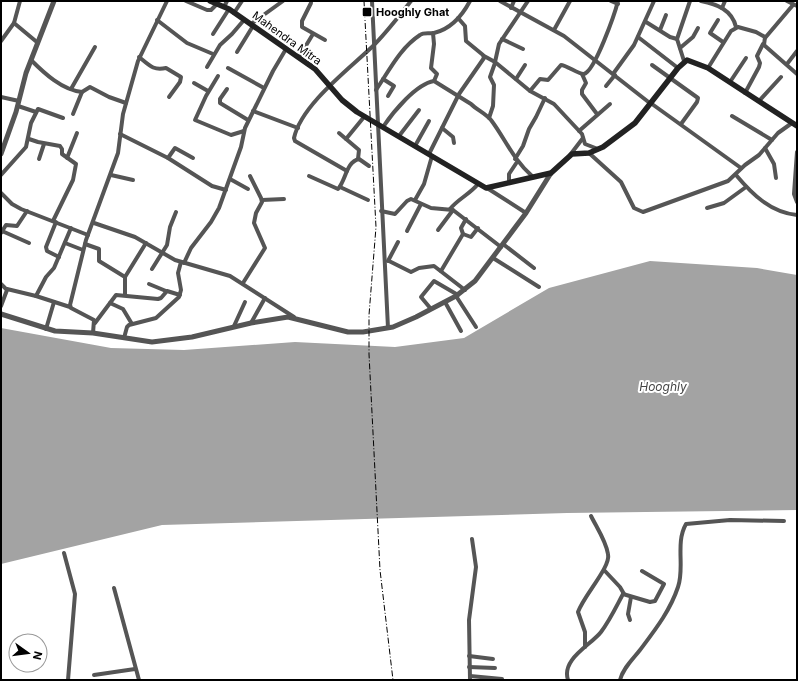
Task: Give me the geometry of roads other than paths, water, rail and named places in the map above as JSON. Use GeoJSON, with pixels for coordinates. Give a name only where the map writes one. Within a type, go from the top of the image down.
{"type":"FeatureCollection","features":[{"type":"Feature","properties":{"kind":"main road","name":"Mahendra Mitra"},"geometry":{"type":"LineString","coordinates":[[210,1],[234,13],[316,69],[342,100],[364,117],[377,123],[486,188]]}},
{"type":"Feature","properties":{"kind":"main road"},"geometry":{"type":"LineString","coordinates":[[486,188],[532,176],[551,173],[569,156],[589,153],[599,149],[632,127],[652,104],[671,77],[684,62],[690,61],[708,68],[795,125]]}},
{"type":"Feature","properties":{"kind":"street"},"geometry":{"type":"LineString","coordinates":[[1,42],[14,23],[20,1]]}},
{"type":"Feature","properties":{"kind":"street"},"geometry":{"type":"LineString","coordinates":[[1,154],[8,137],[31,60],[54,1]]}},
{"type":"Feature","properties":{"kind":"street"},"geometry":{"type":"LineString","coordinates":[[70,307],[83,250],[118,153],[126,102],[139,57],[167,1]]}},
{"type":"Feature","properties":{"kind":"street"},"geometry":{"type":"LineString","coordinates":[[186,1],[207,10],[211,10],[217,4]]}},
{"type":"Feature","properties":{"kind":"street"},"geometry":{"type":"LineString","coordinates":[[213,34],[226,8],[227,1]]}},
{"type":"Feature","properties":{"kind":"street"},"geometry":{"type":"LineString","coordinates":[[234,13],[242,1]]}},
{"type":"Feature","properties":{"kind":"street"},"geometry":{"type":"LineString","coordinates":[[236,52],[252,25],[283,1]]}},
{"type":"Feature","properties":{"kind":"street"},"geometry":{"type":"LineString","coordinates":[[372,1],[388,328]]}},
{"type":"Feature","properties":{"kind":"street"},"geometry":{"type":"LineString","coordinates":[[347,171],[295,141],[294,136],[303,118],[330,85],[374,45],[411,1]]}},
{"type":"Feature","properties":{"kind":"street"},"geometry":{"type":"LineString","coordinates":[[376,91],[391,66],[410,44],[421,34],[433,33],[445,29],[458,18],[470,1]]}},
{"type":"Feature","properties":{"kind":"street"},"geometry":{"type":"LineString","coordinates":[[500,1],[554,30],[652,104],[741,168]]}},
{"type":"Feature","properties":{"kind":"street"},"geometry":{"type":"LineString","coordinates":[[512,8],[514,1]]}},
{"type":"Feature","properties":{"kind":"street"},"geometry":{"type":"LineString","coordinates":[[489,118],[493,106],[494,85],[490,77],[498,46],[528,1]]}},
{"type":"Feature","properties":{"kind":"street"},"geometry":{"type":"LineString","coordinates":[[554,30],[570,1]]}},
{"type":"Feature","properties":{"kind":"street"},"geometry":{"type":"LineString","coordinates":[[582,74],[595,60],[608,31],[618,2],[611,1]]}},
{"type":"Feature","properties":{"kind":"street"},"geometry":{"type":"LineString","coordinates":[[606,86],[634,45],[646,22],[654,1]]}},
{"type":"Feature","properties":{"kind":"street"},"geometry":{"type":"LineString","coordinates":[[684,62],[677,39],[690,1]]}},
{"type":"Feature","properties":{"kind":"street"},"geometry":{"type":"LineString","coordinates":[[701,1],[722,8],[732,17],[736,27]]}},
{"type":"Feature","properties":{"kind":"street"},"geometry":{"type":"LineString","coordinates":[[722,8],[725,1]]}},
{"type":"Feature","properties":{"kind":"street"},"geometry":{"type":"LineString","coordinates":[[745,93],[759,67],[760,63],[757,56],[765,38],[795,6],[787,1]]}},
{"type":"Feature","properties":{"kind":"street"},"geometry":{"type":"LineString","coordinates":[[311,3],[302,25],[303,28],[325,40]]}},
{"type":"Feature","properties":{"kind":"street"},"geometry":{"type":"LineString","coordinates":[[660,30],[666,15]]}},
{"type":"Feature","properties":{"kind":"street"},"geometry":{"type":"LineString","coordinates":[[458,18],[465,26],[466,41],[484,56],[495,62],[530,91],[554,104],[579,131],[585,144],[599,149]]}},
{"type":"Feature","properties":{"kind":"street"},"geometry":{"type":"LineString","coordinates":[[157,20],[187,43],[213,54]]}},
{"type":"Feature","properties":{"kind":"street"},"geometry":{"type":"LineString","coordinates":[[207,67],[213,54],[220,45],[244,20]]}},
{"type":"Feature","properties":{"kind":"street"},"geometry":{"type":"LineString","coordinates":[[718,20],[710,33],[723,42]]}},
{"type":"Feature","properties":{"kind":"street"},"geometry":{"type":"LineString","coordinates":[[646,22],[677,39]]}},
{"type":"Feature","properties":{"kind":"street"},"geometry":{"type":"LineString","coordinates":[[14,23],[38,43]]}},
{"type":"Feature","properties":{"kind":"street"},"geometry":{"type":"LineString","coordinates":[[708,68],[730,31],[736,27],[756,32],[765,38]]}},
{"type":"Feature","properties":{"kind":"street"},"geometry":{"type":"LineString","coordinates":[[680,48],[693,37],[698,28]]}},
{"type":"Feature","properties":{"kind":"street"},"geometry":{"type":"LineString","coordinates":[[383,127],[401,103],[422,86],[434,81],[437,74],[431,68],[434,44],[433,33]]}},
{"type":"Feature","properties":{"kind":"street"},"geometry":{"type":"LineString","coordinates":[[299,57],[313,34]]}},
{"type":"Feature","properties":{"kind":"street"},"geometry":{"type":"LineString","coordinates":[[638,37],[678,68]]}},
{"type":"Feature","properties":{"kind":"street"},"geometry":{"type":"LineString","coordinates":[[502,39],[523,49]]}},
{"type":"Feature","properties":{"kind":"street"},"geometry":{"type":"LineString","coordinates":[[763,44],[797,74]]}},
{"type":"Feature","properties":{"kind":"street"},"geometry":{"type":"LineString","coordinates":[[70,89],[95,47]]}},
{"type":"Feature","properties":{"kind":"street"},"geometry":{"type":"LineString","coordinates":[[180,295],[178,272],[191,248],[216,212],[230,179],[248,120],[286,49]]}},
{"type":"Feature","properties":{"kind":"street"},"geometry":{"type":"LineString","coordinates":[[787,64],[797,52]]}},
{"type":"Feature","properties":{"kind":"street"},"geometry":{"type":"LineString","coordinates":[[415,200],[424,184],[430,155],[442,128],[458,96],[484,56]]}},
{"type":"Feature","properties":{"kind":"street"},"geometry":{"type":"LineString","coordinates":[[139,57],[156,70],[161,71],[166,68],[181,76],[181,80],[169,97]]}},
{"type":"Feature","properties":{"kind":"street"},"geometry":{"type":"LineString","coordinates":[[730,82],[746,58]]}},
{"type":"Feature","properties":{"kind":"street"},"geometry":{"type":"LineString","coordinates":[[31,60],[49,76],[70,89],[82,92]]}},
{"type":"Feature","properties":{"kind":"street"},"geometry":{"type":"LineString","coordinates":[[516,79],[525,64]]}},
{"type":"Feature","properties":{"kind":"street"},"geometry":{"type":"LineString","coordinates":[[530,91],[540,79],[548,80],[561,65],[582,74],[586,83],[582,90],[582,94],[597,114]]}},
{"type":"Feature","properties":{"kind":"street"},"geometry":{"type":"LineString","coordinates":[[652,65],[671,77],[698,99],[681,124]]}},
{"type":"Feature","properties":{"kind":"street"},"geometry":{"type":"LineString","coordinates":[[228,68],[264,88]]}},
{"type":"Feature","properties":{"kind":"street"},"geometry":{"type":"LineString","coordinates":[[218,76],[198,110],[195,121],[231,135],[244,131]]}},
{"type":"Feature","properties":{"kind":"street"},"geometry":{"type":"LineString","coordinates":[[759,101],[781,77]]}},
{"type":"Feature","properties":{"kind":"street"},"geometry":{"type":"LineString","coordinates":[[383,79],[394,86],[388,96]]}},
{"type":"Feature","properties":{"kind":"street"},"geometry":{"type":"LineString","coordinates":[[434,81],[489,118],[516,160],[532,176]]}},
{"type":"Feature","properties":{"kind":"street"},"geometry":{"type":"LineString","coordinates":[[194,83],[208,91]]}},
{"type":"Feature","properties":{"kind":"street"},"geometry":{"type":"LineString","coordinates":[[73,114],[82,92],[90,87],[109,97],[126,102]]}},
{"type":"Feature","properties":{"kind":"street"},"geometry":{"type":"LineString","coordinates":[[227,89],[220,99],[220,102],[248,120]]}},
{"type":"Feature","properties":{"kind":"street"},"geometry":{"type":"LineString","coordinates":[[1,97],[36,112]]}},
{"type":"Feature","properties":{"kind":"street"},"geometry":{"type":"LineString","coordinates":[[509,182],[509,174],[544,98]]}},
{"type":"Feature","properties":{"kind":"street"},"geometry":{"type":"LineString","coordinates":[[579,131],[597,114],[606,110],[610,104]]}},
{"type":"Feature","properties":{"kind":"street"},"geometry":{"type":"LineString","coordinates":[[1,175],[23,152],[29,139],[31,123],[38,109],[42,109],[63,118]]}},
{"type":"Feature","properties":{"kind":"street"},"geometry":{"type":"LineString","coordinates":[[399,136],[419,110]]}},
{"type":"Feature","properties":{"kind":"street"},"geometry":{"type":"LineString","coordinates":[[253,111],[298,128]]}},
{"type":"Feature","properties":{"kind":"street"},"geometry":{"type":"LineString","coordinates":[[732,116],[772,140]]}},
{"type":"Feature","properties":{"kind":"street"},"geometry":{"type":"LineString","coordinates":[[346,139],[364,117]]}},
{"type":"Feature","properties":{"kind":"street"},"geometry":{"type":"LineString","coordinates":[[415,146],[429,121]]}},
{"type":"Feature","properties":{"kind":"street"},"geometry":{"type":"LineString","coordinates":[[589,153],[621,182],[631,205],[640,211],[722,185],[736,175],[741,168],[765,148],[778,133],[795,125]]}},
{"type":"Feature","properties":{"kind":"street"},"geometry":{"type":"LineString","coordinates":[[442,128],[453,136],[454,143]]}},
{"type":"Feature","properties":{"kind":"street"},"geometry":{"type":"LineString","coordinates":[[68,158],[77,133]]}},
{"type":"Feature","properties":{"kind":"street"},"geometry":{"type":"LineString","coordinates":[[339,133],[359,150],[358,159],[347,171],[340,187]]}},
{"type":"Feature","properties":{"kind":"street"},"geometry":{"type":"LineString","coordinates":[[120,134],[168,158],[212,186],[226,190]]}},
{"type":"Feature","properties":{"kind":"street"},"geometry":{"type":"LineString","coordinates":[[1,142],[8,137]]}},
{"type":"Feature","properties":{"kind":"street"},"geometry":{"type":"LineString","coordinates":[[569,156],[583,137]]}},
{"type":"Feature","properties":{"kind":"street"},"geometry":{"type":"LineString","coordinates":[[29,139],[44,144],[60,146],[62,149],[62,154],[76,164],[74,176],[54,221],[46,247],[47,251],[59,257]]}},
{"type":"Feature","properties":{"kind":"street"},"geometry":{"type":"LineString","coordinates":[[39,160],[44,144]]}},
{"type":"Feature","properties":{"kind":"street"},"geometry":{"type":"LineString","coordinates":[[168,158],[175,148],[193,158]]}},
{"type":"Feature","properties":{"kind":"street"},"geometry":{"type":"LineString","coordinates":[[765,148],[774,164],[776,178]]}},
{"type":"Feature","properties":{"kind":"street"},"geometry":{"type":"LineString","coordinates":[[797,152],[794,194],[797,202]]}},
{"type":"Feature","properties":{"kind":"street"},"geometry":{"type":"LineString","coordinates":[[358,159],[369,166]]}},
{"type":"Feature","properties":{"kind":"street"},"geometry":{"type":"LineString","coordinates":[[1,314],[46,329],[61,332],[93,333],[143,341],[163,342],[278,318],[295,318],[348,332],[363,332],[388,328],[431,310],[465,290],[502,246],[526,213],[551,173]]}},
{"type":"Feature","properties":{"kind":"street"},"geometry":{"type":"LineString","coordinates":[[111,175],[133,180]]}},
{"type":"Feature","properties":{"kind":"street"},"geometry":{"type":"LineString","coordinates":[[736,175],[746,187],[763,202],[797,215]]}},
{"type":"Feature","properties":{"kind":"street"},"geometry":{"type":"LineString","coordinates":[[243,283],[265,248],[254,222],[262,200],[250,176]]}},
{"type":"Feature","properties":{"kind":"street"},"geometry":{"type":"LineString","coordinates":[[309,176],[337,189],[340,187],[368,200]]}},
{"type":"Feature","properties":{"kind":"street"},"geometry":{"type":"LineString","coordinates":[[230,179],[248,189]]}},
{"type":"Feature","properties":{"kind":"street"},"geometry":{"type":"LineString","coordinates":[[438,230],[458,200],[478,184]]}},
{"type":"Feature","properties":{"kind":"street"},"geometry":{"type":"LineString","coordinates":[[707,208],[724,203],[746,187]]}},
{"type":"Feature","properties":{"kind":"street"},"geometry":{"type":"LineString","coordinates":[[486,188],[526,213]]}},
{"type":"Feature","properties":{"kind":"street"},"geometry":{"type":"LineString","coordinates":[[1,193],[12,204],[88,235]]}},
{"type":"Feature","properties":{"kind":"street"},"geometry":{"type":"LineString","coordinates":[[262,200],[284,199]]}},
{"type":"Feature","properties":{"kind":"street"},"geometry":{"type":"LineString","coordinates":[[382,211],[395,214],[407,201],[415,200],[431,208],[452,210],[534,268]]}},
{"type":"Feature","properties":{"kind":"street"},"geometry":{"type":"LineString","coordinates":[[407,231],[421,204]]}},
{"type":"Feature","properties":{"kind":"street"},"geometry":{"type":"LineString","coordinates":[[27,211],[17,226],[14,227],[6,225],[1,232],[28,243]]}},
{"type":"Feature","properties":{"kind":"street"},"geometry":{"type":"LineString","coordinates":[[152,269],[167,245],[170,226],[176,212]]}},
{"type":"Feature","properties":{"kind":"street"},"geometry":{"type":"LineString","coordinates":[[466,219],[461,228],[463,234],[471,238],[478,228]]}},
{"type":"Feature","properties":{"kind":"street"},"geometry":{"type":"LineString","coordinates":[[94,222],[135,237],[182,263],[223,273],[243,283],[295,318]]}},
{"type":"Feature","properties":{"kind":"street"},"geometry":{"type":"LineString","coordinates":[[36,296],[46,277],[53,270],[71,228]]}},
{"type":"Feature","properties":{"kind":"street"},"geometry":{"type":"LineString","coordinates":[[441,271],[463,234]]}},
{"type":"Feature","properties":{"kind":"street"},"geometry":{"type":"LineString","coordinates":[[389,261],[398,242]]}},
{"type":"Feature","properties":{"kind":"street"},"geometry":{"type":"LineString","coordinates":[[65,243],[83,250]]}},
{"type":"Feature","properties":{"kind":"street"},"geometry":{"type":"LineString","coordinates":[[125,294],[125,277],[146,243]]}},
{"type":"Feature","properties":{"kind":"street"},"geometry":{"type":"LineString","coordinates":[[85,244],[99,248],[99,260],[125,277]]}},
{"type":"Feature","properties":{"kind":"street"},"geometry":{"type":"LineString","coordinates":[[493,258],[539,287]]}},
{"type":"Feature","properties":{"kind":"street"},"geometry":{"type":"LineString","coordinates":[[384,262],[389,261],[411,272],[419,268],[432,266],[441,271],[465,290]]}},
{"type":"Feature","properties":{"kind":"street"},"geometry":{"type":"LineString","coordinates":[[431,310],[421,297],[434,281],[457,296],[476,327]]}},
{"type":"Feature","properties":{"kind":"street"},"geometry":{"type":"LineString","coordinates":[[149,284],[180,295]]}},
{"type":"Feature","properties":{"kind":"street"},"geometry":{"type":"LineString","coordinates":[[1,285],[6,289],[36,296],[70,307],[92,319],[95,323]]}},
{"type":"Feature","properties":{"kind":"street"},"geometry":{"type":"LineString","coordinates":[[1,306],[6,289]]}},
{"type":"Feature","properties":{"kind":"street"},"geometry":{"type":"LineString","coordinates":[[93,333],[95,323],[116,295],[125,294],[158,299],[161,298],[166,291]]}},
{"type":"Feature","properties":{"kind":"street"},"geometry":{"type":"LineString","coordinates":[[124,338],[127,327],[132,324],[145,322],[156,318],[180,295]]}},
{"type":"Feature","properties":{"kind":"street"},"geometry":{"type":"LineString","coordinates":[[251,323],[265,298]]}},
{"type":"Feature","properties":{"kind":"street"},"geometry":{"type":"LineString","coordinates":[[46,329],[54,302]]}},
{"type":"Feature","properties":{"kind":"street"},"geometry":{"type":"LineString","coordinates":[[234,326],[245,302]]}},
{"type":"Feature","properties":{"kind":"street"},"geometry":{"type":"LineString","coordinates":[[445,302],[461,331]]}},
{"type":"Feature","properties":{"kind":"street"},"geometry":{"type":"LineString","coordinates":[[110,303],[123,309],[132,324]]}},
{"type":"Feature","properties":{"kind":"street"},"geometry":{"type":"LineString","coordinates":[[585,648],[585,632],[578,612],[588,592],[609,562],[609,555],[591,516]]}},
{"type":"Feature","properties":{"kind":"street"},"geometry":{"type":"LineString","coordinates":[[620,680],[629,663],[658,626],[672,603],[679,586],[682,532],[686,524],[730,520],[784,521]]}},
{"type":"Feature","properties":{"kind":"street"},"geometry":{"type":"LineString","coordinates":[[472,539],[476,567],[469,620],[470,678],[502,679]]}},
{"type":"Feature","properties":{"kind":"street"},"geometry":{"type":"LineString","coordinates":[[64,553],[75,594],[68,680]]}},
{"type":"Feature","properties":{"kind":"street"},"geometry":{"type":"LineString","coordinates":[[604,570],[620,586],[624,594],[652,602],[664,587],[663,582],[642,570]]}},
{"type":"Feature","properties":{"kind":"street"},"geometry":{"type":"LineString","coordinates":[[114,588],[139,680]]}},
{"type":"Feature","properties":{"kind":"street"},"geometry":{"type":"LineString","coordinates":[[568,680],[566,673],[570,664],[600,633],[624,594]]}},
{"type":"Feature","properties":{"kind":"street"},"geometry":{"type":"LineString","coordinates":[[630,620],[628,614],[631,597]]}},
{"type":"Feature","properties":{"kind":"street"},"geometry":{"type":"LineString","coordinates":[[469,656],[493,659]]}},
{"type":"Feature","properties":{"kind":"street"},"geometry":{"type":"LineString","coordinates":[[469,667],[495,668]]}},
{"type":"Feature","properties":{"kind":"street"},"geometry":{"type":"LineString","coordinates":[[94,675],[135,669]]}},
{"type":"Feature","properties":{"kind":"water","name":"Hooghly"},"geometry":{"type":"Polygon","coordinates":[[[650,261],[757,268],[797,275],[797,510],[567,513],[162,525],[1,564],[1,328],[111,348],[184,350],[295,342],[395,347],[464,338],[549,288],[650,261]]]}},
{"type":"Feature","properties":{"kind":"railway"},"geometry":{"type":"LineString","coordinates":[[364,1],[376,227],[369,315],[369,354],[380,570],[393,680]]}},
{"type":"Feature","properties":{"kind":"place","name":"Hooghly Ghat"},"geometry":{"type":"Point","coordinates":[367,12]}}]}
